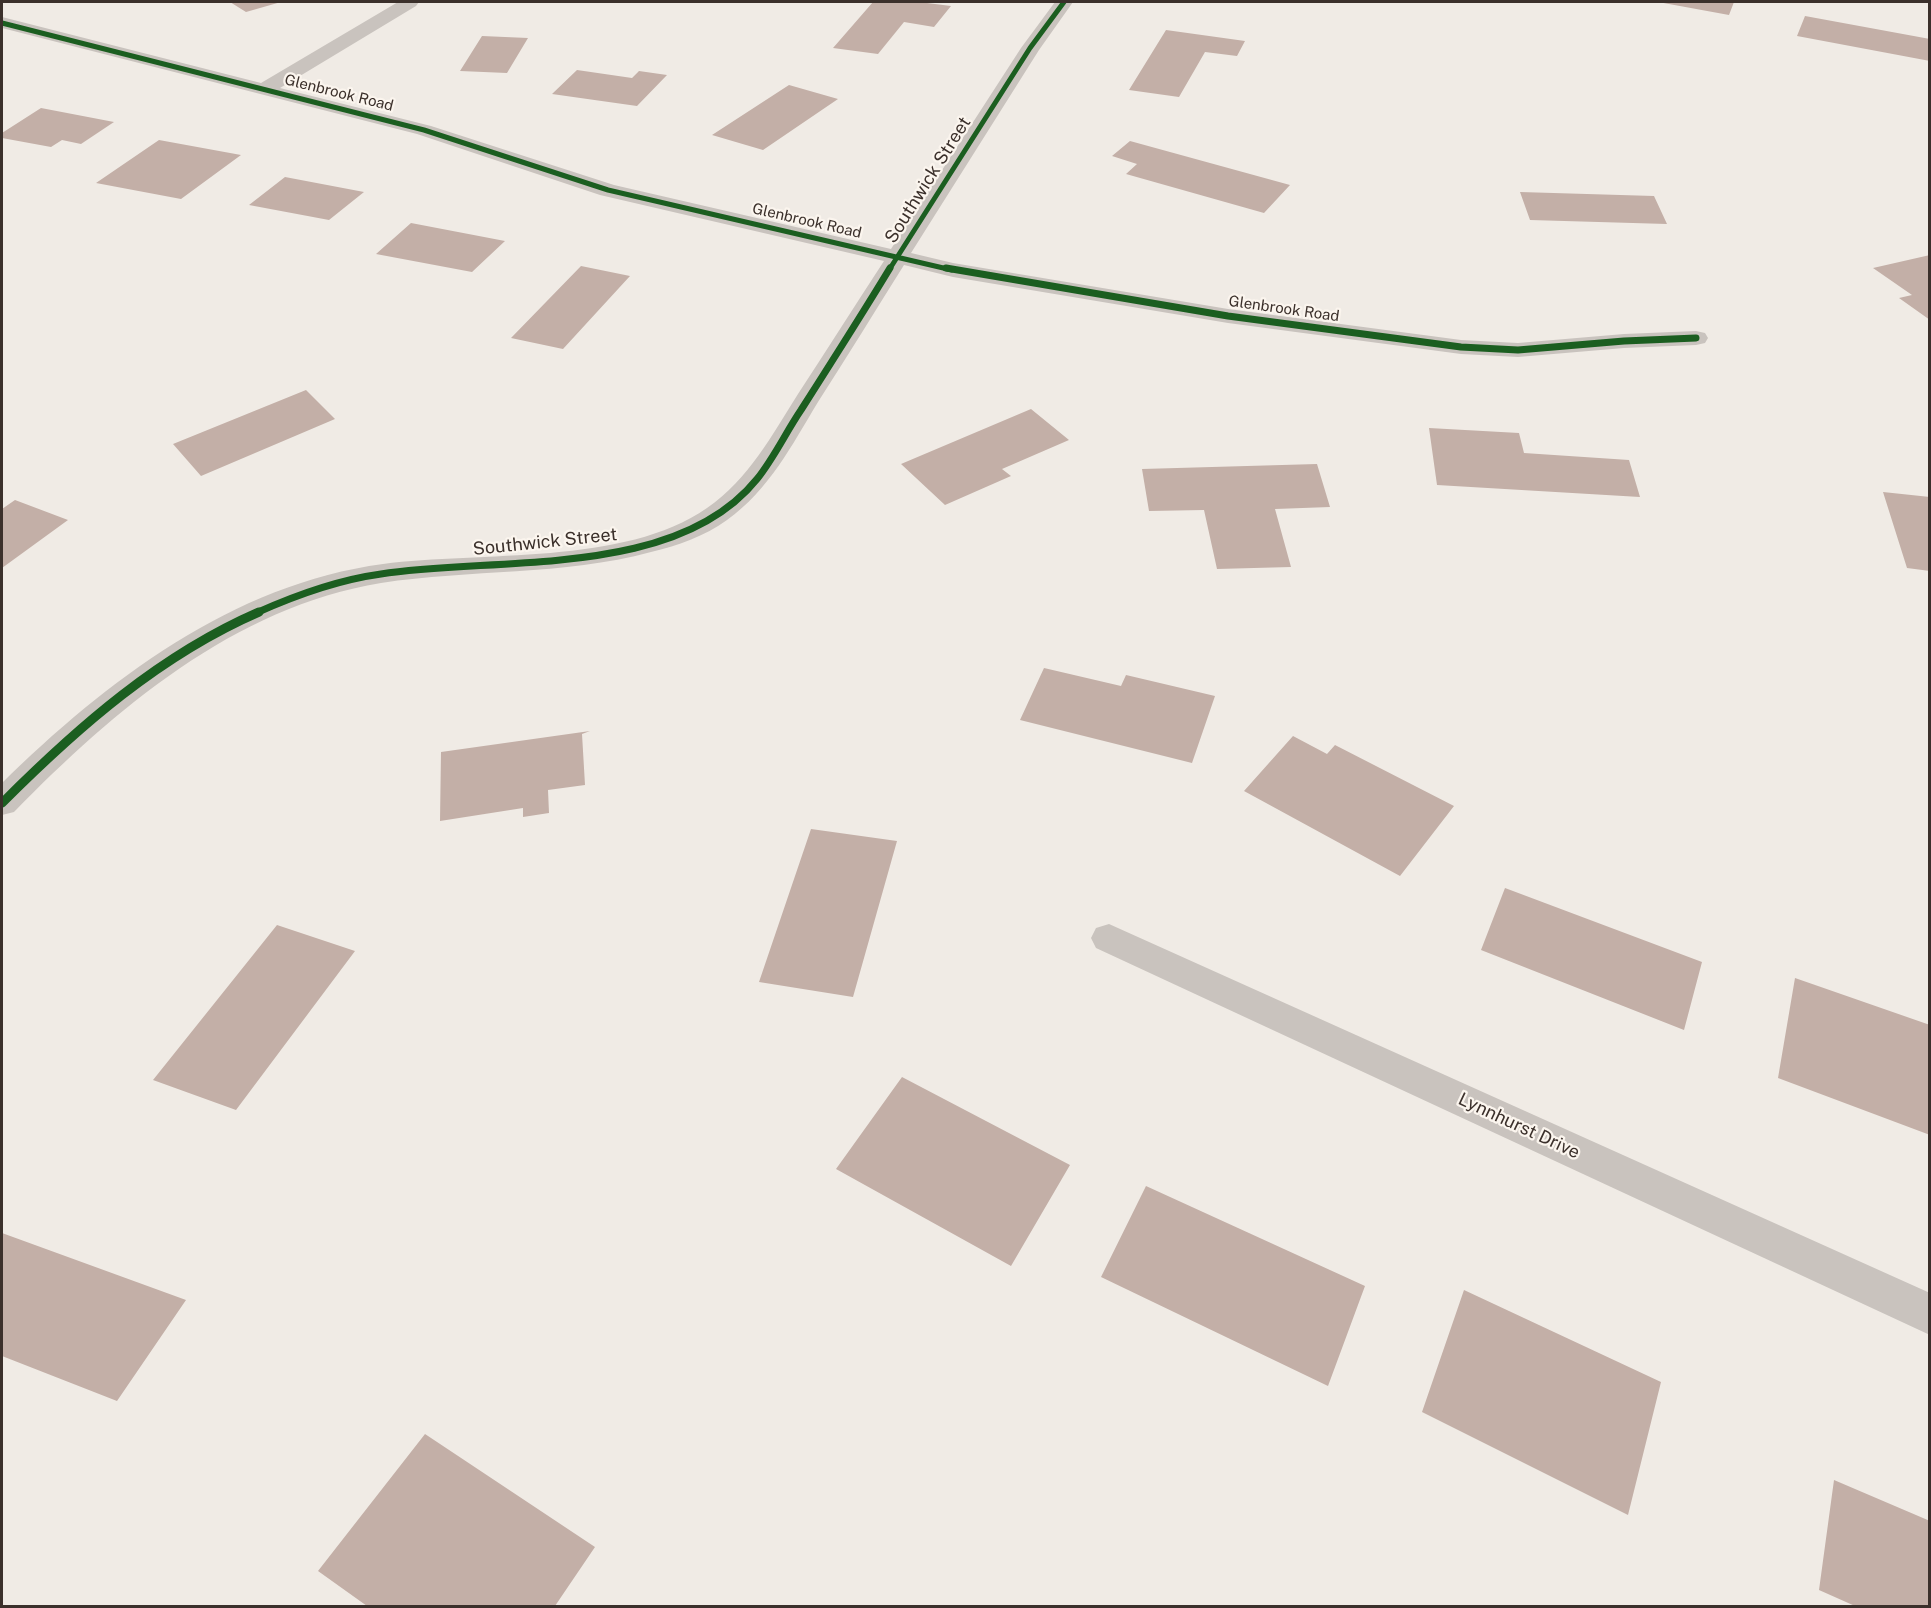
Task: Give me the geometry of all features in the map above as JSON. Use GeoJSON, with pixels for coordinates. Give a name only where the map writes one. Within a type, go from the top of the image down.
{"type":"FeatureCollection","features":[{"type":"Feature","properties":{"kind":"street"},"geometry":{"type":"LineString","coordinates":[[264,89],[410,2]]}},
{"type":"Feature","properties":{"kind":"street","name":"Southwick Street"},"geometry":{"type":"LineString","coordinates":[[2,803],[84,724],[142,678],[217,630],[281,600],[335,583],[395,571],[592,557],[655,543],[706,521],[735,501],[757,479],[1030,48],[1064,2]]}},
{"type":"Feature","properties":{"kind":"street","name":"Glenbrook Road"},"geometry":{"type":"LineString","coordinates":[[2,23],[424,130],[608,190],[953,270],[1228,316],[1461,347],[1518,350],[1624,341],[1696,338]]}},
{"type":"Feature","properties":{"kind":"street","name":"Lynnhurst Drive"},"geometry":{"type":"LineString","coordinates":[[1109,938],[1929,1315]]}},
{"type":"Feature","properties":{"kind":"building"},"geometry":{"type":"Polygon","coordinates":[[[230,2],[281,2],[246,12],[230,2]]]}},
{"type":"Feature","properties":{"kind":"building"},"geometry":{"type":"Polygon","coordinates":[[[873,2],[919,2],[951,6],[934,27],[904,22],[878,54],[833,48],[873,2]]]}},
{"type":"Feature","properties":{"kind":"building"},"geometry":{"type":"Polygon","coordinates":[[[1658,2],[1734,2],[1729,15],[1658,2]]]}},
{"type":"Feature","properties":{"kind":"building"},"geometry":{"type":"Polygon","coordinates":[[[1805,16],[1930,39],[1930,61],[1797,36],[1805,16]]]}},
{"type":"Feature","properties":{"kind":"building"},"geometry":{"type":"Polygon","coordinates":[[[1166,30],[1245,41],[1237,56],[1205,52],[1179,97],[1129,90],[1166,30]]]}},
{"type":"Feature","properties":{"kind":"building"},"geometry":{"type":"Polygon","coordinates":[[[482,36],[528,38],[507,73],[460,71],[482,36]]]}},
{"type":"Feature","properties":{"kind":"building"},"geometry":{"type":"Polygon","coordinates":[[[577,70],[632,78],[639,71],[667,75],[637,106],[552,94],[577,70]]]}},
{"type":"Feature","properties":{"kind":"building"},"geometry":{"type":"Polygon","coordinates":[[[789,85],[838,99],[763,150],[712,135],[789,85]]]}},
{"type":"Feature","properties":{"kind":"building"},"geometry":{"type":"Polygon","coordinates":[[[41,108],[114,122],[81,144],[62,140],[51,147],[2,138],[2,133],[41,108]]]}},
{"type":"Feature","properties":{"kind":"building"},"geometry":{"type":"Polygon","coordinates":[[[159,140],[241,155],[181,199],[96,183],[159,140]]]}},
{"type":"Feature","properties":{"kind":"building"},"geometry":{"type":"Polygon","coordinates":[[[1130,141],[1290,185],[1264,213],[1126,174],[1137,164],[1112,156],[1130,141]]]}},
{"type":"Feature","properties":{"kind":"building"},"geometry":{"type":"Polygon","coordinates":[[[285,177],[364,192],[329,220],[249,205],[285,177]]]}},
{"type":"Feature","properties":{"kind":"building"},"geometry":{"type":"Polygon","coordinates":[[[1520,192],[1654,196],[1667,224],[1530,220],[1520,192]]]}},
{"type":"Feature","properties":{"kind":"building"},"geometry":{"type":"Polygon","coordinates":[[[411,223],[505,241],[472,272],[376,254],[411,223]]]}},
{"type":"Feature","properties":{"kind":"building"},"geometry":{"type":"Polygon","coordinates":[[[1930,255],[1930,320],[1899,298],[1912,295],[1873,268],[1930,255]]]}},
{"type":"Feature","properties":{"kind":"building"},"geometry":{"type":"Polygon","coordinates":[[[581,266],[630,276],[563,349],[511,338],[581,266]]]}},
{"type":"Feature","properties":{"kind":"building"},"geometry":{"type":"Polygon","coordinates":[[[306,390],[335,419],[201,476],[173,444],[306,390]]]}},
{"type":"Feature","properties":{"kind":"building"},"geometry":{"type":"Polygon","coordinates":[[[1031,409],[1069,440],[1002,469],[1011,476],[945,505],[901,464],[1031,409]]]}},
{"type":"Feature","properties":{"kind":"building"},"geometry":{"type":"Polygon","coordinates":[[[1429,428],[1519,433],[1524,453],[1629,460],[1640,497],[1437,485],[1429,428]]]}},
{"type":"Feature","properties":{"kind":"building"},"geometry":{"type":"Polygon","coordinates":[[[1317,464],[1330,507],[1275,509],[1291,567],[1217,569],[1204,510],[1149,511],[1142,469],[1317,464]]]}},
{"type":"Feature","properties":{"kind":"building"},"geometry":{"type":"Polygon","coordinates":[[[1883,492],[1930,497],[1930,571],[1907,568],[1883,492]]]}},
{"type":"Feature","properties":{"kind":"building"},"geometry":{"type":"Polygon","coordinates":[[[15,500],[68,520],[2,568],[2,509],[15,500]]]}},
{"type":"Feature","properties":{"kind":"building"},"geometry":{"type":"Polygon","coordinates":[[[1044,668],[1121,686],[1126,675],[1215,696],[1192,763],[1020,720],[1044,668]]]}},
{"type":"Feature","properties":{"kind":"building"},"geometry":{"type":"Polygon","coordinates":[[[590,731],[582,734],[585,785],[548,790],[549,813],[523,817],[523,808],[440,821],[441,752],[590,731]]]}},
{"type":"Feature","properties":{"kind":"building"},"geometry":{"type":"Polygon","coordinates":[[[1293,736],[1327,754],[1335,745],[1454,806],[1400,876],[1244,791],[1293,736]]]}},
{"type":"Feature","properties":{"kind":"building"},"geometry":{"type":"Polygon","coordinates":[[[811,829],[897,841],[853,997],[759,982],[811,829]]]}},
{"type":"Feature","properties":{"kind":"building"},"geometry":{"type":"Polygon","coordinates":[[[1505,888],[1702,962],[1684,1030],[1481,950],[1505,888]]]}},
{"type":"Feature","properties":{"kind":"building"},"geometry":{"type":"Polygon","coordinates":[[[277,925],[355,951],[236,1110],[153,1080],[277,925]]]}},
{"type":"Feature","properties":{"kind":"building"},"geometry":{"type":"Polygon","coordinates":[[[1795,978],[1930,1025],[1930,1135],[1778,1078],[1795,978]]]}},
{"type":"Feature","properties":{"kind":"building"},"geometry":{"type":"Polygon","coordinates":[[[902,1077],[1070,1165],[1011,1266],[836,1169],[902,1077]]]}},
{"type":"Feature","properties":{"kind":"building"},"geometry":{"type":"Polygon","coordinates":[[[1146,1186],[1365,1286],[1328,1386],[1101,1277],[1146,1186]]]}},
{"type":"Feature","properties":{"kind":"building"},"geometry":{"type":"Polygon","coordinates":[[[2,1233],[186,1300],[117,1401],[2,1356],[2,1233]]]}},
{"type":"Feature","properties":{"kind":"building"},"geometry":{"type":"Polygon","coordinates":[[[1464,1290],[1661,1382],[1628,1515],[1422,1412],[1464,1290]]]}},
{"type":"Feature","properties":{"kind":"building"},"geometry":{"type":"Polygon","coordinates":[[[425,1434],[595,1547],[555,1606],[367,1606],[318,1571],[425,1434]]]}},
{"type":"Feature","properties":{"kind":"building"},"geometry":{"type":"Polygon","coordinates":[[[1834,1480],[1930,1521],[1930,1606],[1855,1606],[1819,1590],[1834,1480]]]}},
{"type":"Feature","properties":{"kind":"cycle path"},"geometry":{"type":"LineString","coordinates":[[2,803],[75,733],[153,671],[195,644],[239,620],[285,600],[333,584],[379,574],[426,568],[569,559],[616,552],[661,541],[705,522],[719,513],[757,479],[1030,48],[1064,2]]}},
{"type":"Feature","properties":{"kind":"cycle path"},"geometry":{"type":"LineString","coordinates":[[2,23],[424,130],[608,190],[953,270],[1228,316],[1461,347],[1518,350],[1624,341],[1696,338]]}}]}
